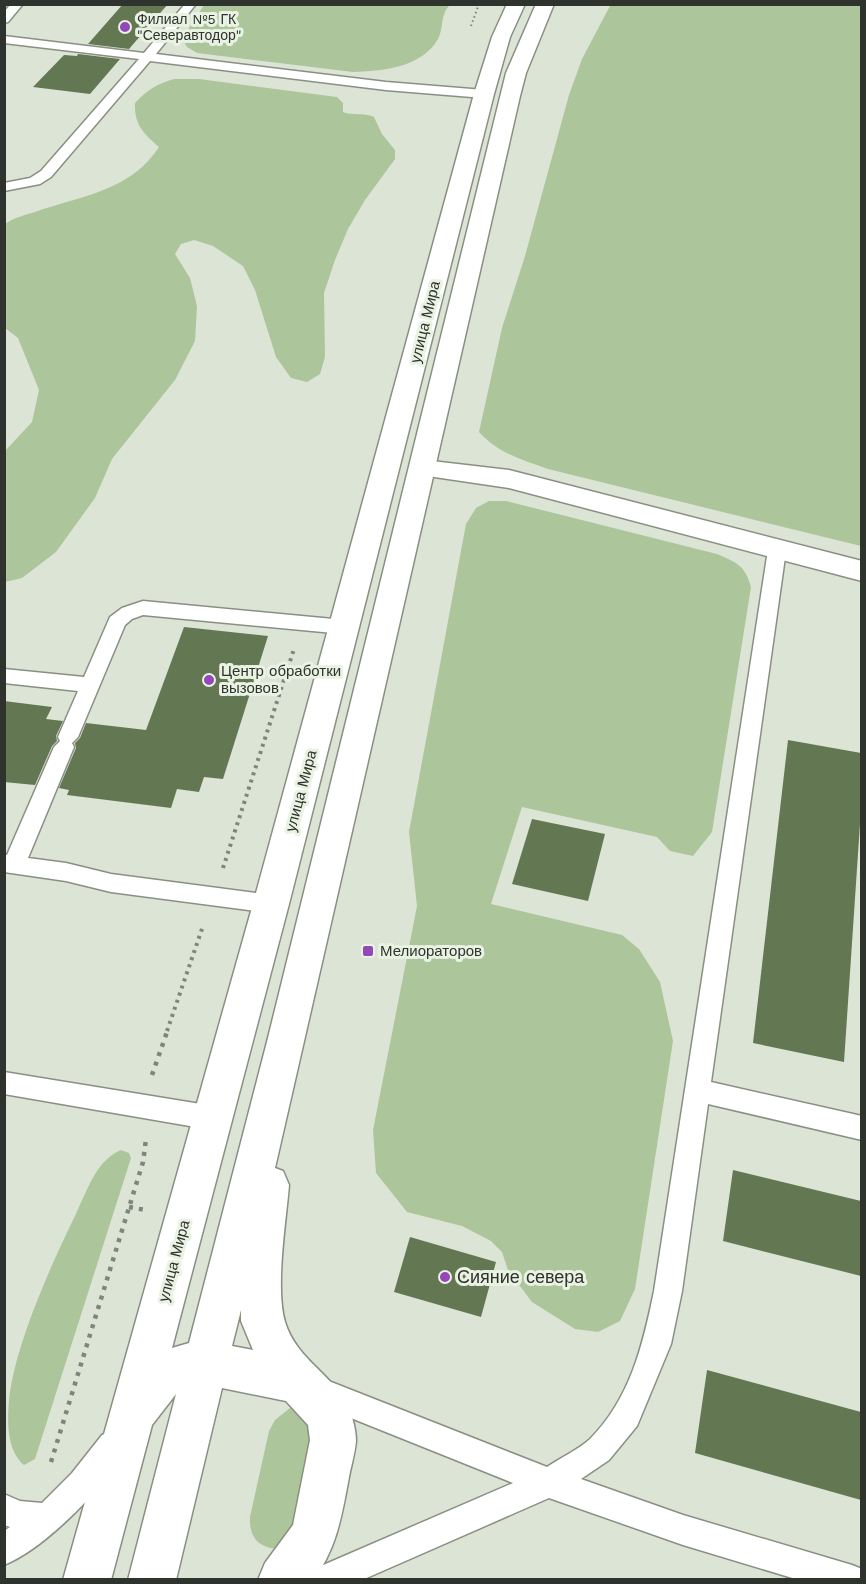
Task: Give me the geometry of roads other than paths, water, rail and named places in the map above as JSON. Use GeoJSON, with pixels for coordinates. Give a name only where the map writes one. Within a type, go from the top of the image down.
{"type":"FeatureCollection","features":[{"type":"Feature","properties":{"kind":"main road"},"geometry":{"type":"LineString","coordinates":[[501,81],[507,4]]}},
{"type":"Feature","properties":{"kind":"main road","name":"улица Мира"},"geometry":{"type":"LineString","coordinates":[[152,1580],[287,1038],[423,468],[516,4]]}},
{"type":"Feature","properties":{"kind":"main road","name":"улица Мира"},"geometry":{"type":"LineString","coordinates":[[87,1580],[388,465],[501,81],[545,4]]}},
{"type":"Feature","properties":{"kind":"main road"},"geometry":{"type":"LineString","coordinates":[[501,81],[564,4]]}},
{"type":"Feature","properties":{"kind":"main road"},"geometry":{"type":"LineString","coordinates":[[388,465],[467,472],[509,479],[861,571]]}},
{"type":"Feature","properties":{"kind":"main road"},"geometry":{"type":"LineString","coordinates":[[282,1580],[303,1554],[315,1532],[333,1440],[328,1414],[282,1363],[269,1339],[263,1321],[260,1299],[263,1230],[287,1038]]}},
{"type":"Feature","properties":{"kind":"main road"},"geometry":{"type":"LineString","coordinates":[[130,1421],[160,1379],[180,1367],[205,1365],[298,1382]]}},
{"type":"Feature","properties":{"kind":"lane"},"geometry":{"type":"LineString","coordinates":[[4,20],[18,4]]}},
{"type":"Feature","properties":{"kind":"lane"},"geometry":{"type":"LineString","coordinates":[[4,187],[35,181],[46,174],[150,56],[191,4]]}},
{"type":"Feature","properties":{"kind":"lane"},"geometry":{"type":"LineString","coordinates":[[4,39],[386,86],[501,81]]}},
{"type":"Feature","properties":{"kind":"lane"},"geometry":{"type":"LineString","coordinates":[[4,53],[27,42]]}},
{"type":"Feature","properties":{"kind":"lane"},"geometry":{"type":"LineString","coordinates":[[325,1580],[549,1483],[600,1450],[627,1416],[643,1382],[657,1344],[668,1291],[777,550]]}},
{"type":"Feature","properties":{"kind":"lane"},"geometry":{"type":"LineString","coordinates":[[271,904],[111,883],[66,872],[9,864],[66,742],[117,622],[123,615],[143,608],[344,627]]}},
{"type":"Feature","properties":{"kind":"lane"},"geometry":{"type":"LineString","coordinates":[[4,676],[90,685]]}},
{"type":"Feature","properties":{"kind":"lane"},"geometry":{"type":"LineString","coordinates":[[4,1083],[213,1118]]}},
{"type":"Feature","properties":{"kind":"lane"},"geometry":{"type":"LineString","coordinates":[[699,1091],[861,1128]]}},
{"type":"Feature","properties":{"kind":"lane"},"geometry":{"type":"LineString","coordinates":[[298,1382],[549,1483],[683,1530],[852,1580]]}},
{"type":"Feature","properties":{"kind":"lane"},"geometry":{"type":"LineString","coordinates":[[4,1550],[43,1519],[82,1483],[130,1421]]}},
{"type":"Feature","properties":{"kind":"lane"},"geometry":{"type":"LineString","coordinates":[[4,1509],[18,1516],[43,1519]]}},
{"type":"Feature","properties":{"kind":"place","name":"Филиал №5 ГК \"Северавтодор\""},"geometry":{"type":"Point","coordinates":[125,27]}},
{"type":"Feature","properties":{"kind":"place","name":"Центр обработки вызовов"},"geometry":{"type":"Point","coordinates":[209,680]}},
{"type":"Feature","properties":{"kind":"place","name":"Мелиораторов"},"geometry":{"type":"Point","coordinates":[368,951]}},
{"type":"Feature","properties":{"kind":"place","name":"Сияние севера"},"geometry":{"type":"Point","coordinates":[445,1277]}}]}
